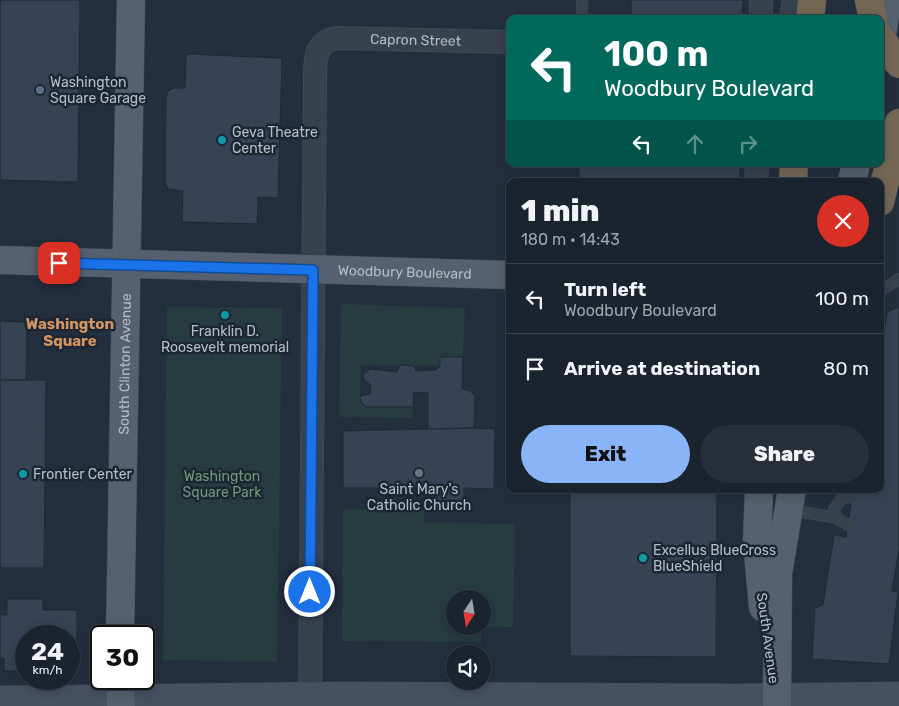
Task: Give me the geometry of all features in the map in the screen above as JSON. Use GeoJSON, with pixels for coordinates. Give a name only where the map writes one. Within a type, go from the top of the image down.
{"type":"FeatureCollection","features":[{"type":"Feature","properties":{"kind":"highway"},"geometry":{"type":"LineString","coordinates":[[869,0],[872,15]]}},
{"type":"Feature","properties":{"kind":"highway"},"geometry":{"type":"LineString","coordinates":[[884,43],[899,64]]}},
{"type":"Feature","properties":{"kind":"highway"},"geometry":{"type":"LineString","coordinates":[[884,185],[899,123]]}},
{"type":"Feature","properties":{"kind":"main road","name":"South Clinton Avenue"},"geometry":{"type":"LineString","coordinates":[[120,625],[128,266],[131,0]]}},
{"type":"Feature","properties":{"kind":"main road"},"geometry":{"type":"LineString","coordinates":[[884,22],[887,0]]}},
{"type":"Feature","properties":{"kind":"main road","name":"Woodbury Boulevard"},"geometry":{"type":"LineString","coordinates":[[0,260],[128,266],[506,275]]}},
{"type":"Feature","properties":{"kind":"main road","name":"South Avenue"},"geometry":{"type":"LineString","coordinates":[[759,493],[757,542],[759,574],[777,702]]}},
{"type":"Feature","properties":{"kind":"main road","name":"South Avenue"},"geometry":{"type":"LineString","coordinates":[[777,702],[778,574],[790,499]]}},
{"type":"Feature","properties":{"kind":"street"},"geometry":{"type":"LineString","coordinates":[[761,0],[761,15]]}},
{"type":"Feature","properties":{"kind":"street","name":"Capron Street"},"geometry":{"type":"LineString","coordinates":[[313,270],[315,65],[317,52],[322,44],[336,38],[506,42]]}},
{"type":"Feature","properties":{"kind":"street"},"geometry":{"type":"LineString","coordinates":[[309,701],[313,270]]}},
{"type":"Feature","properties":{"kind":"street"},"geometry":{"type":"LineString","coordinates":[[0,700],[120,695],[309,701],[777,702],[899,696]]}},
{"type":"Feature","properties":{"kind":"lane"},"geometry":{"type":"LineString","coordinates":[[582,0],[582,15]]}},
{"type":"Feature","properties":{"kind":"lane"},"geometry":{"type":"LineString","coordinates":[[884,288],[899,279]]}},
{"type":"Feature","properties":{"kind":"lane"},"geometry":{"type":"LineString","coordinates":[[836,518],[834,509],[838,500],[847,496],[852,497]]}},
{"type":"Feature","properties":{"kind":"lane"},"geometry":{"type":"LineString","coordinates":[[790,499],[848,525]]}},
{"type":"Feature","properties":{"kind":"green space"},"geometry":{"type":"Polygon","coordinates":[[[341,304],[465,308],[463,357],[440,357],[440,366],[361,365],[360,396],[367,407],[413,407],[413,418],[339,417],[341,304]]]}},
{"type":"Feature","properties":{"kind":"green space","name":"Washington Square Park"},"geometry":{"type":"Polygon","coordinates":[[[167,307],[282,308],[277,662],[163,660],[167,307]]]}},
{"type":"Feature","properties":{"kind":"green space"},"geometry":{"type":"Polygon","coordinates":[[[343,509],[424,510],[424,522],[515,524],[513,627],[491,627],[491,590],[446,590],[446,635],[481,635],[481,642],[342,641],[343,509]]]}},
{"type":"Feature","properties":{"kind":"building","name":"Washington Square Garage"},"geometry":{"type":"Polygon","coordinates":[[[0,0],[80,0],[78,182],[0,180],[0,0]]]}},
{"type":"Feature","properties":{"kind":"building"},"geometry":{"type":"Polygon","coordinates":[[[631,0],[743,0],[742,15],[631,15],[631,0]]]}},
{"type":"Feature","properties":{"kind":"building","name":"Geva Theatre Center"},"geometry":{"type":"Polygon","coordinates":[[[186,54],[282,58],[278,198],[258,197],[257,224],[182,222],[183,191],[168,189],[165,182],[166,99],[168,91],[173,88],[185,88],[186,54]]]}},
{"type":"Feature","properties":{"kind":"building"},"geometry":{"type":"Polygon","coordinates":[[[579,167],[740,167],[740,178],[579,178],[579,167]]]}},
{"type":"Feature","properties":{"kind":"building"},"geometry":{"type":"Polygon","coordinates":[[[899,307],[899,549],[892,591],[898,592],[889,664],[812,659],[815,608],[823,605],[834,535],[846,537],[852,493],[884,493],[884,331],[887,312],[899,307]]]}},
{"type":"Feature","properties":{"kind":"building"},"geometry":{"type":"Polygon","coordinates":[[[0,321],[27,322],[26,380],[0,380],[0,321]]]}},
{"type":"Feature","properties":{"kind":"building"},"geometry":{"type":"Polygon","coordinates":[[[440,357],[463,357],[462,389],[470,391],[475,396],[474,428],[428,431],[428,393],[414,392],[413,407],[366,407],[361,402],[360,396],[370,394],[371,385],[365,381],[363,375],[370,369],[397,372],[400,365],[414,366],[416,371],[436,370],[440,366],[440,357]]]}},
{"type":"Feature","properties":{"kind":"building","name":"Frontier Center"},"geometry":{"type":"Polygon","coordinates":[[[0,380],[46,380],[44,568],[0,568],[0,380]]]}},
{"type":"Feature","properties":{"kind":"building","name":"Saint Mary's Catholic Church"},"geometry":{"type":"Polygon","coordinates":[[[495,429],[494,489],[464,488],[464,501],[452,509],[441,507],[434,501],[434,488],[343,488],[343,431],[495,429]]]}},
{"type":"Feature","properties":{"kind":"building","name":"Excellus BlueCross BlueShield"},"geometry":{"type":"Polygon","coordinates":[[[570,493],[717,493],[716,657],[570,656],[570,493]]]}},
{"type":"Feature","properties":{"kind":"building"},"geometry":{"type":"Polygon","coordinates":[[[7,599],[43,599],[43,610],[77,610],[77,625],[15,625],[15,671],[4,671],[4,658],[0,658],[0,615],[7,615],[7,599]]]}},
{"type":"Feature","properties":{"kind":"place","name":"Washington Square Garage"},"geometry":{"type":"Point","coordinates":[40,90]}},
{"type":"Feature","properties":{"kind":"place","name":"Geva Theatre Center"},"geometry":{"type":"Point","coordinates":[222,140]}},
{"type":"Feature","properties":{"kind":"place","name":"Franklin D. Roosevelt memorial"},"geometry":{"type":"Point","coordinates":[225,315]}},
{"type":"Feature","properties":{"kind":"place","name":"Saint Mary's Catholic Church"},"geometry":{"type":"Point","coordinates":[419,473]}},
{"type":"Feature","properties":{"kind":"place","name":"Frontier Center"},"geometry":{"type":"Point","coordinates":[23,474]}},
{"type":"Feature","properties":{"kind":"place","name":"Excellus BlueCross BlueShield"},"geometry":{"type":"Point","coordinates":[643,558]}},
{"type":"Feature","properties":{"kind":"district","name":"Washington Square"},"geometry":{"type":"Point","coordinates":[70,332]}},
{"type":"Feature","properties":{"kind":"route"},"geometry":{"type":"LineString","coordinates":[[59,263],[313,270],[310,592]]}}]}
